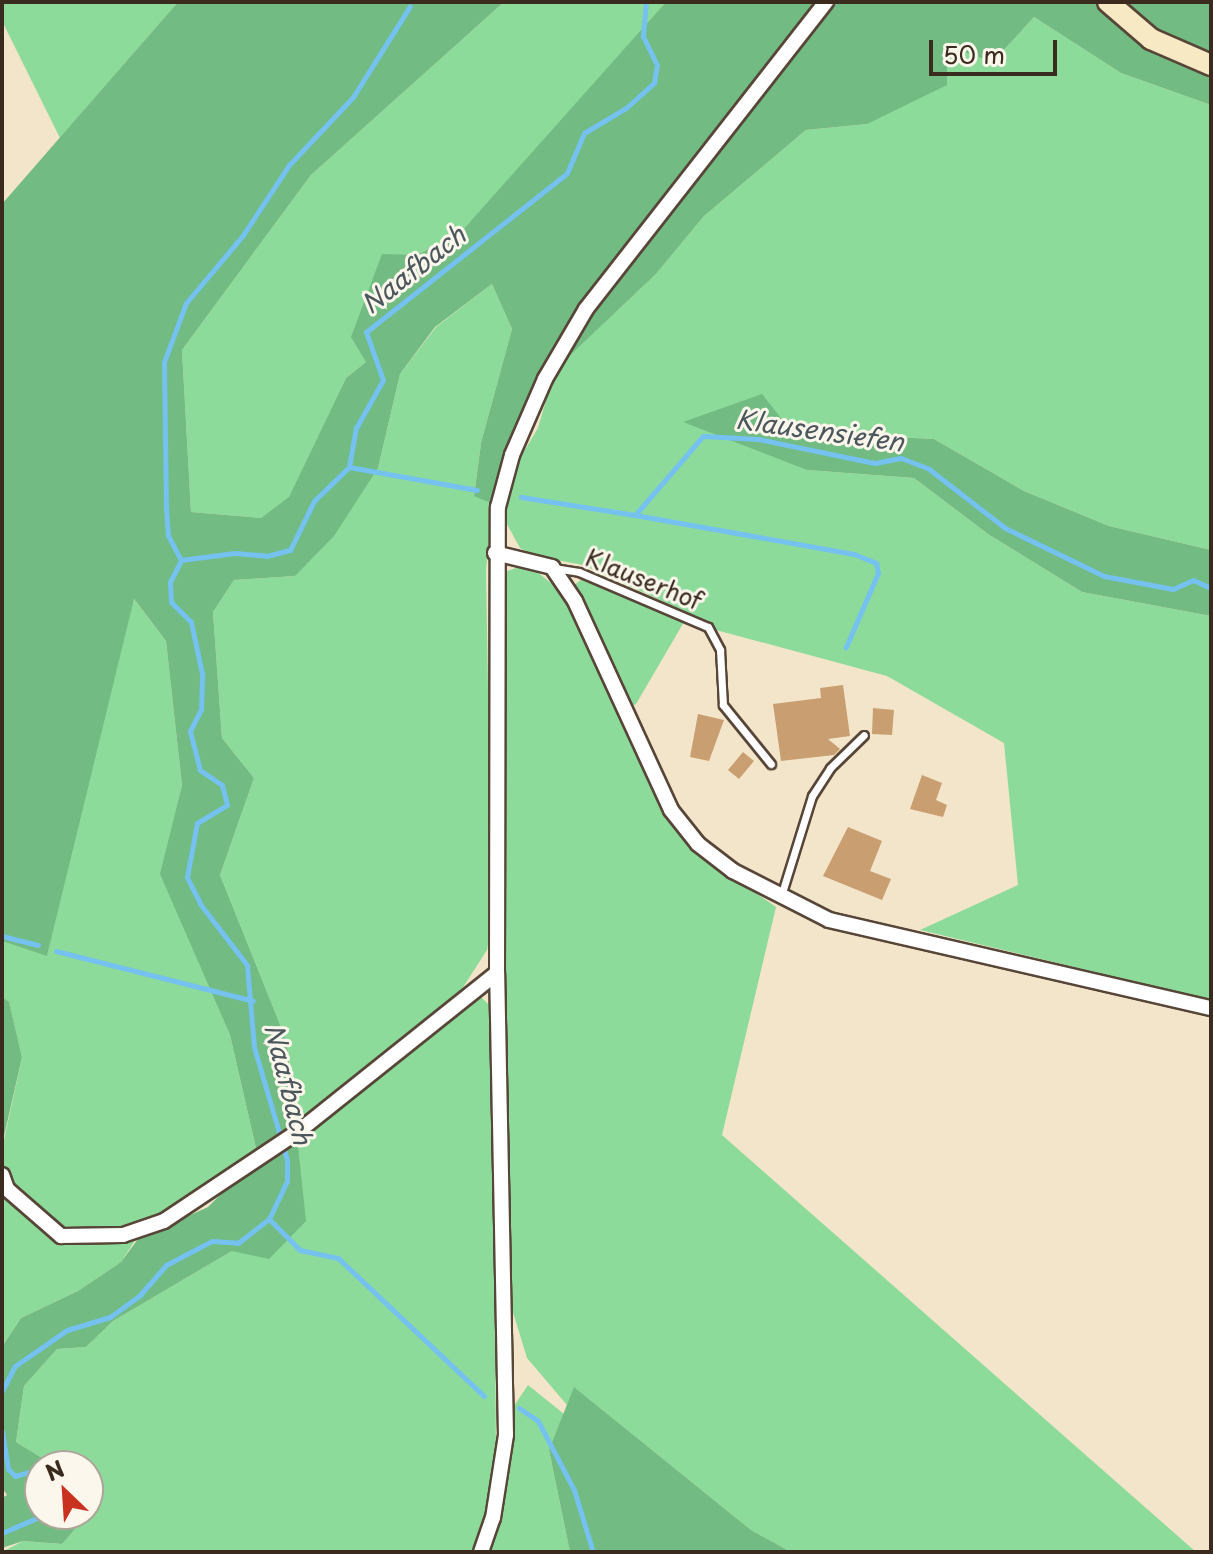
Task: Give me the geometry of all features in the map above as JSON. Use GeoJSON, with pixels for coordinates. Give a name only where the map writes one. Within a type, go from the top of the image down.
{"type":"FeatureCollection","features":[{"type":"Feature","properties":{"kind":"main road"},"geometry":{"type":"LineString","coordinates":[[1108,2],[1151,39],[1211,65]]}},
{"type":"Feature","properties":{"kind":"street"},"geometry":{"type":"LineString","coordinates":[[481,1552],[493,1518],[506,1435],[497,973],[495,553],[498,507],[512,455],[545,379],[586,309],[826,2]]}},
{"type":"Feature","properties":{"kind":"street"},"geometry":{"type":"LineString","coordinates":[[495,553],[552,567],[575,601],[671,810],[698,844],[780,898],[829,920],[1211,1008]]}},
{"type":"Feature","properties":{"kind":"street"},"geometry":{"type":"LineString","coordinates":[[2,1175],[7,1189],[35,1218],[61,1236],[123,1235],[199,1202],[287,1138],[497,973]]}},
{"type":"Feature","properties":{"kind":"lane","name":"Klauserhof"},"geometry":{"type":"LineString","coordinates":[[552,567],[579,572],[708,627],[720,650],[723,705],[771,764]]}},
{"type":"Feature","properties":{"kind":"lane"},"geometry":{"type":"LineString","coordinates":[[780,898],[812,796],[830,768],[864,735]]}},
{"type":"Feature","properties":{"kind":"green space"},"geometry":{"type":"Polygon","coordinates":[[[2,2],[178,2],[60,138],[2,21],[2,2]]]}},
{"type":"Feature","properties":{"kind":"green space"},"geometry":{"type":"Polygon","coordinates":[[[178,2],[504,2],[311,175],[182,350],[191,512],[261,518],[289,497],[346,378],[366,362],[351,337],[382,254],[417,255],[462,231],[666,2],[1211,2],[1211,105],[1121,73],[1034,17],[993,62],[947,46],[947,85],[867,124],[806,130],[704,216],[656,274],[545,379],[493,504],[474,496],[481,443],[512,329],[492,284],[435,327],[400,374],[378,468],[334,536],[295,576],[234,580],[213,612],[222,738],[254,778],[220,875],[287,1042],[306,1221],[269,1259],[232,1251],[113,1321],[86,1347],[57,1349],[24,1386],[16,1442],[29,1450],[24,1450],[24,1530],[74,1530],[62,1544],[23,1541],[2,1548],[2,1498],[7,1495],[2,1488],[2,1347],[21,1318],[78,1291],[121,1262],[138,1239],[208,1207],[258,1157],[230,1035],[160,874],[182,785],[166,641],[134,599],[47,956],[2,941],[2,204],[178,2]]]}},
{"type":"Feature","properties":{"kind":"green space"},"geometry":{"type":"Polygon","coordinates":[[[504,2],[666,2],[507,185],[462,231],[417,255],[366,362],[346,378],[289,498],[261,518],[191,512],[182,350],[311,175],[504,2]]]}},
{"type":"Feature","properties":{"kind":"green space"},"geometry":{"type":"Polygon","coordinates":[[[1034,17],[1121,73],[1211,105],[1211,550],[1109,526],[1024,491],[934,439],[792,432],[807,470],[914,478],[988,534],[1082,592],[1211,616],[1211,1000],[920,930],[1018,885],[1004,743],[887,676],[716,630],[704,620],[583,565],[535,556],[520,548],[502,515],[517,463],[538,428],[555,369],[656,274],[704,216],[806,130],[867,124],[947,45],[993,62],[1034,17]]]}},
{"type":"Feature","properties":{"kind":"green space"},"geometry":{"type":"Polygon","coordinates":[[[492,284],[512,329],[481,443],[474,495],[493,504],[486,570],[492,923],[487,950],[460,992],[298,1123],[287,1042],[220,875],[254,778],[222,738],[213,612],[234,580],[295,576],[378,468],[400,374],[436,327],[492,284]]]}},
{"type":"Feature","properties":{"kind":"green space"},"geometry":{"type":"Polygon","coordinates":[[[762,394],[792,432],[934,439],[1024,491],[1109,526],[1211,550],[1211,616],[1082,592],[988,534],[914,478],[807,470],[683,422],[762,394]]]}},
{"type":"Feature","properties":{"kind":"green space"},"geometry":{"type":"Polygon","coordinates":[[[527,564],[561,591],[572,607],[664,807],[708,860],[776,907],[722,1135],[1196,1552],[791,1552],[751,1530],[575,1388],[567,1405],[527,1358],[508,1296],[499,587],[507,571],[527,564]]]}},
{"type":"Feature","properties":{"kind":"green space"},"geometry":{"type":"Polygon","coordinates":[[[582,579],[684,622],[636,704],[628,708],[573,586],[582,579]]]}},
{"type":"Feature","properties":{"kind":"green space"},"geometry":{"type":"Polygon","coordinates":[[[133,598],[166,641],[182,785],[161,874],[230,1035],[258,1157],[138,1236],[121,1262],[78,1291],[21,1318],[2,1347],[2,1149],[22,1057],[9,1003],[2,997],[2,941],[47,955],[133,598]]]}},
{"type":"Feature","properties":{"kind":"green space"},"geometry":{"type":"Polygon","coordinates":[[[2,997],[9,1002],[22,1057],[2,1145],[2,997]]]}},
{"type":"Feature","properties":{"kind":"green space"},"geometry":{"type":"Polygon","coordinates":[[[481,997],[493,1009],[496,1454],[490,1506],[476,1552],[2,1552],[23,1541],[62,1544],[74,1530],[104,1530],[104,1450],[29,1450],[16,1442],[24,1386],[57,1349],[86,1347],[113,1321],[232,1251],[299,1135],[346,1103],[460,1006],[481,997]]]}},
{"type":"Feature","properties":{"kind":"green space"},"geometry":{"type":"Polygon","coordinates":[[[528,1385],[564,1414],[549,1450],[570,1552],[487,1552],[495,1534],[514,1406],[528,1385]]]}},
{"type":"Feature","properties":{"kind":"green space"},"geometry":{"type":"Polygon","coordinates":[[[574,1387],[751,1530],[791,1552],[570,1552],[549,1450],[574,1387]]]}},
{"type":"Feature","properties":{"kind":"building"},"geometry":{"type":"Polygon","coordinates":[[[843,685],[850,736],[828,739],[840,749],[834,755],[781,761],[773,704],[821,698],[820,688],[843,685]]]}},
{"type":"Feature","properties":{"kind":"building"},"geometry":{"type":"Polygon","coordinates":[[[873,708],[894,710],[892,735],[872,734],[873,708]]]}},
{"type":"Feature","properties":{"kind":"building"},"geometry":{"type":"Polygon","coordinates":[[[698,714],[724,720],[709,761],[690,757],[698,714]]]}},
{"type":"Feature","properties":{"kind":"building"},"geometry":{"type":"Polygon","coordinates":[[[743,752],[754,761],[739,779],[728,770],[743,752]]]}},
{"type":"Feature","properties":{"kind":"building"},"geometry":{"type":"Polygon","coordinates":[[[922,775],[942,783],[936,800],[947,805],[943,817],[910,809],[922,775]]]}},
{"type":"Feature","properties":{"kind":"building"},"geometry":{"type":"Polygon","coordinates":[[[848,827],[882,841],[870,871],[891,879],[882,900],[823,876],[848,827]]]}},
{"type":"Feature","properties":{"kind":"waterway","name":"Naafbach"},"geometry":{"type":"LineString","coordinates":[[2,1391],[15,1366],[67,1330],[110,1317],[140,1295],[166,1265],[212,1241],[238,1243],[269,1219],[287,1181],[287,1160],[254,1047],[247,965],[201,905],[187,877],[197,823],[227,805],[222,785],[200,770],[190,731],[201,709],[202,674],[191,622],[171,602],[170,582],[181,560],[235,553],[267,556],[290,550],[314,501],[349,467],[356,428],[383,380],[366,332],[567,173],[584,133],[626,108],[654,83],[657,65],[643,36],[646,2]]}},
{"type":"Feature","properties":{"kind":"waterway"},"geometry":{"type":"LineString","coordinates":[[181,560],[168,536],[164,362],[186,303],[243,235],[289,165],[353,97],[410,6]]}},
{"type":"Feature","properties":{"kind":"waterway","name":"Klausensiefen"},"geometry":{"type":"LineString","coordinates":[[521,497],[635,515],[703,436],[758,439],[875,463],[901,458],[929,469],[1005,528],[1104,576],[1173,589],[1193,580],[1211,588]]}},
{"type":"Feature","properties":{"kind":"waterway","name":"Klausensiefen"},"geometry":{"type":"LineString","coordinates":[[349,467],[477,490]]}},
{"type":"Feature","properties":{"kind":"waterway"},"geometry":{"type":"LineString","coordinates":[[635,515],[854,554],[876,563],[878,573],[846,647]]}},
{"type":"Feature","properties":{"kind":"waterway"},"geometry":{"type":"LineString","coordinates":[[2,936],[38,945]]}},
{"type":"Feature","properties":{"kind":"waterway"},"geometry":{"type":"LineString","coordinates":[[56,951],[253,1001]]}},
{"type":"Feature","properties":{"kind":"waterway"},"geometry":{"type":"LineString","coordinates":[[269,1219],[300,1250],[338,1258],[484,1396]]}},
{"type":"Feature","properties":{"kind":"waterway"},"geometry":{"type":"LineString","coordinates":[[519,1408],[538,1421],[574,1490],[593,1552]]}},
{"type":"Feature","properties":{"kind":"waterway","name":"Naafbach"},"geometry":{"type":"LineString","coordinates":[[2,1431],[8,1469],[15,1476],[24,1473]]}},
{"type":"Feature","properties":{"kind":"waterway","name":"Naafbach"},"geometry":{"type":"LineString","coordinates":[[2,1533],[24,1524]]}}]}
